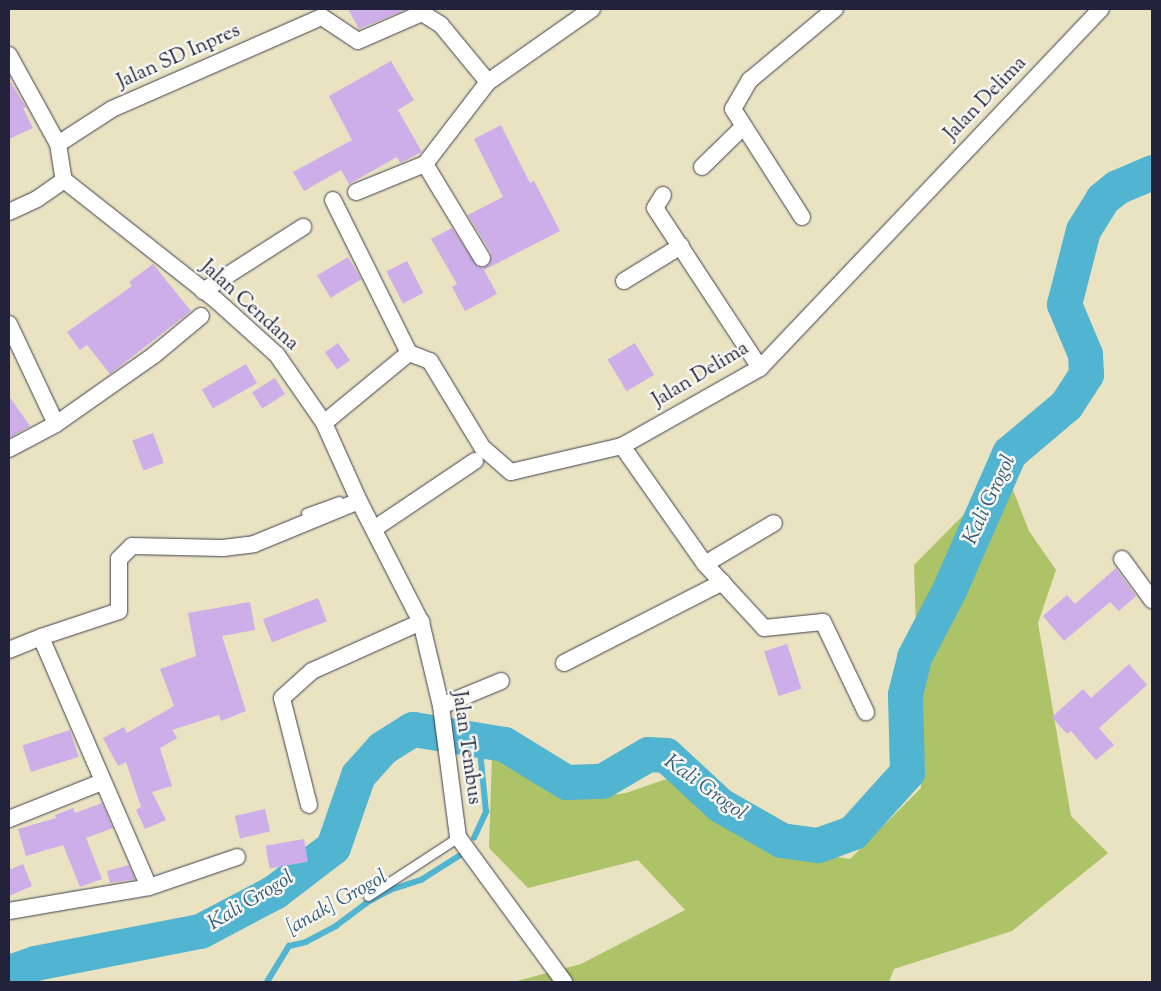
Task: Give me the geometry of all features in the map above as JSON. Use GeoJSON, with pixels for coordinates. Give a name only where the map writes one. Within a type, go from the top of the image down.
{"type":"FeatureCollection","features":[{"type":"Feature","properties":{"kind":"street"},"geometry":{"type":"LineString","coordinates":[[356,192],[425,164],[488,82],[592,9]]}},
{"type":"Feature","properties":{"kind":"street"},"geometry":{"type":"LineString","coordinates":[[802,217],[742,128],[733,109],[750,80],[835,9]]}},
{"type":"Feature","properties":{"kind":"street","name":"Jalan Delima"},"geometry":{"type":"LineString","coordinates":[[409,353],[430,361],[482,447],[511,472],[622,446],[760,368],[1101,9]]}},
{"type":"Feature","properties":{"kind":"street","name":"Jalan SD Inpres"},"geometry":{"type":"LineString","coordinates":[[58,144],[112,109],[322,17],[358,41],[422,13],[441,25],[488,82]]}},
{"type":"Feature","properties":{"kind":"street"},"geometry":{"type":"LineString","coordinates":[[9,55],[58,144],[64,180],[37,199],[9,212]]}},
{"type":"Feature","properties":{"kind":"street"},"geometry":{"type":"LineString","coordinates":[[702,167],[742,128]]}},
{"type":"Feature","properties":{"kind":"street"},"geometry":{"type":"LineString","coordinates":[[425,164],[482,258]]}},
{"type":"Feature","properties":{"kind":"street","name":"Jalan Cendana"},"geometry":{"type":"LineString","coordinates":[[64,180],[203,291],[277,355],[324,423],[354,503]]}},
{"type":"Feature","properties":{"kind":"street"},"geometry":{"type":"LineString","coordinates":[[663,195],[655,208],[760,368]]}},
{"type":"Feature","properties":{"kind":"street"},"geometry":{"type":"LineString","coordinates":[[324,423],[409,353],[333,200]]}},
{"type":"Feature","properties":{"kind":"street"},"geometry":{"type":"LineString","coordinates":[[203,291],[303,227]]}},
{"type":"Feature","properties":{"kind":"street"},"geometry":{"type":"LineString","coordinates":[[624,281],[681,246]]}},
{"type":"Feature","properties":{"kind":"street"},"geometry":{"type":"LineString","coordinates":[[9,449],[56,424],[201,316]]}},
{"type":"Feature","properties":{"kind":"street"},"geometry":{"type":"LineString","coordinates":[[9,324],[56,424]]}},
{"type":"Feature","properties":{"kind":"street"},"geometry":{"type":"LineString","coordinates":[[622,446],[705,564],[764,628],[823,622],[866,712]]}},
{"type":"Feature","properties":{"kind":"street"},"geometry":{"type":"LineString","coordinates":[[374,529],[475,461]]}},
{"type":"Feature","properties":{"kind":"street"},"geometry":{"type":"LineString","coordinates":[[9,650],[41,637],[119,611],[119,559],[132,546],[223,548],[254,544],[354,503]]}},
{"type":"Feature","properties":{"kind":"street","name":"Jalan Tembus"},"geometry":{"type":"LineString","coordinates":[[354,503],[374,529],[421,622],[441,711],[458,837],[564,982]]}},
{"type":"Feature","properties":{"kind":"street"},"geometry":{"type":"LineString","coordinates":[[705,564],[774,523]]}},
{"type":"Feature","properties":{"kind":"street"},"geometry":{"type":"LineString","coordinates":[[1122,559],[1152,600]]}},
{"type":"Feature","properties":{"kind":"street"},"geometry":{"type":"LineString","coordinates":[[564,663],[723,582]]}},
{"type":"Feature","properties":{"kind":"street"},"geometry":{"type":"LineString","coordinates":[[309,805],[282,698],[312,671],[421,622]]}},
{"type":"Feature","properties":{"kind":"street"},"geometry":{"type":"LineString","coordinates":[[41,637],[102,782],[149,887]]}},
{"type":"Feature","properties":{"kind":"street"},"geometry":{"type":"LineString","coordinates":[[441,711],[501,681]]}},
{"type":"Feature","properties":{"kind":"street"},"geometry":{"type":"LineString","coordinates":[[9,820],[102,782]]}},
{"type":"Feature","properties":{"kind":"street"},"geometry":{"type":"LineString","coordinates":[[9,911],[149,887],[237,858]]}},
{"type":"Feature","properties":{"kind":"lane"},"geometry":{"type":"LineString","coordinates":[[306,513],[340,501],[354,503]]}},
{"type":"Feature","properties":{"kind":"lane"},"geometry":{"type":"LineString","coordinates":[[368,896],[458,837]]}},
{"type":"Feature","properties":{"kind":"green space"},"geometry":{"type":"Polygon","coordinates":[[[1006,472],[1029,531],[1056,570],[1038,623],[1071,816],[1108,853],[1012,931],[894,969],[889,982],[513,982],[581,964],[685,910],[638,860],[528,888],[489,848],[492,755],[584,799],[626,793],[678,775],[793,851],[850,859],[921,788],[914,565],[1006,472]]]}},
{"type":"Feature","properties":{"kind":"building"},"geometry":{"type":"Polygon","coordinates":[[[348,9],[407,9],[359,29],[348,9]]]}},
{"type":"Feature","properties":{"kind":"building"},"geometry":{"type":"Polygon","coordinates":[[[391,61],[414,100],[398,110],[422,152],[400,163],[397,157],[349,184],[341,170],[304,191],[293,172],[352,140],[329,96],[391,61]]]}},
{"type":"Feature","properties":{"kind":"building"},"geometry":{"type":"Polygon","coordinates":[[[9,80],[26,107],[23,108],[33,128],[9,139],[9,80]]]}},
{"type":"Feature","properties":{"kind":"building"},"geometry":{"type":"Polygon","coordinates":[[[501,125],[530,183],[534,181],[560,231],[484,270],[497,294],[465,311],[452,287],[457,284],[431,239],[452,228],[477,266],[483,268],[490,263],[491,253],[468,215],[503,197],[474,139],[501,125]]]}},
{"type":"Feature","properties":{"kind":"building"},"geometry":{"type":"Polygon","coordinates":[[[348,257],[361,279],[331,298],[317,276],[348,257]]]}},
{"type":"Feature","properties":{"kind":"building"},"geometry":{"type":"Polygon","coordinates":[[[407,261],[423,293],[403,304],[387,271],[407,261]]]}},
{"type":"Feature","properties":{"kind":"building"},"geometry":{"type":"Polygon","coordinates":[[[153,264],[191,311],[110,374],[87,345],[80,350],[67,332],[132,286],[129,282],[153,264]]]}},
{"type":"Feature","properties":{"kind":"building"},"geometry":{"type":"Polygon","coordinates":[[[338,343],[350,360],[337,369],[325,352],[338,343]]]}},
{"type":"Feature","properties":{"kind":"building"},"geometry":{"type":"Polygon","coordinates":[[[635,343],[654,375],[627,391],[608,359],[635,343]]]}},
{"type":"Feature","properties":{"kind":"building"},"geometry":{"type":"Polygon","coordinates":[[[246,364],[257,383],[213,409],[202,390],[246,364]]]}},
{"type":"Feature","properties":{"kind":"building"},"geometry":{"type":"Polygon","coordinates":[[[275,378],[285,394],[262,408],[252,392],[275,378]]]}},
{"type":"Feature","properties":{"kind":"building"},"geometry":{"type":"Polygon","coordinates":[[[9,396],[30,426],[9,438],[9,396]]]}},
{"type":"Feature","properties":{"kind":"building"},"geometry":{"type":"Polygon","coordinates":[[[153,433],[164,463],[143,471],[132,441],[153,433]]]}},
{"type":"Feature","properties":{"kind":"building"},"geometry":{"type":"Polygon","coordinates":[[[1116,568],[1136,596],[1119,611],[1110,602],[1064,641],[1043,616],[1067,595],[1075,604],[1116,568]]]}},
{"type":"Feature","properties":{"kind":"building"},"geometry":{"type":"Polygon","coordinates":[[[318,598],[327,621],[272,642],[263,619],[318,598]]]}},
{"type":"Feature","properties":{"kind":"building"},"geometry":{"type":"Polygon","coordinates":[[[250,602],[255,630],[222,636],[246,711],[221,721],[219,715],[172,730],[177,738],[160,748],[172,786],[152,792],[166,820],[145,829],[136,810],[141,807],[126,762],[118,766],[103,738],[124,727],[127,733],[174,706],[160,669],[196,656],[188,613],[250,602]]]}},
{"type":"Feature","properties":{"kind":"building"},"geometry":{"type":"Polygon","coordinates":[[[787,644],[802,689],[779,696],[764,651],[787,644]]]}},
{"type":"Feature","properties":{"kind":"building"},"geometry":{"type":"Polygon","coordinates":[[[1129,664],[1147,685],[1099,728],[1114,745],[1096,760],[1071,731],[1067,734],[1052,717],[1083,689],[1091,698],[1129,664]]]}},
{"type":"Feature","properties":{"kind":"building"},"geometry":{"type":"Polygon","coordinates":[[[70,730],[79,757],[31,772],[22,745],[70,730]]]}},
{"type":"Feature","properties":{"kind":"building"},"geometry":{"type":"Polygon","coordinates":[[[102,803],[113,828],[86,838],[102,879],[80,887],[63,845],[26,856],[18,829],[56,818],[55,815],[73,808],[75,813],[102,803]]]}},
{"type":"Feature","properties":{"kind":"building"},"geometry":{"type":"Polygon","coordinates":[[[265,809],[270,831],[240,838],[235,816],[265,809]]]}},
{"type":"Feature","properties":{"kind":"building"},"geometry":{"type":"Polygon","coordinates":[[[304,839],[308,862],[270,868],[266,846],[304,839]]]}},
{"type":"Feature","properties":{"kind":"building"},"geometry":{"type":"Polygon","coordinates":[[[23,864],[32,886],[9,896],[9,870],[23,864]]]}},
{"type":"Feature","properties":{"kind":"building"},"geometry":{"type":"Polygon","coordinates":[[[129,865],[135,879],[110,883],[107,871],[129,865]]]}},
{"type":"Feature","properties":{"kind":"waterway","name":"Kali Grogol"},"geometry":{"type":"LineString","coordinates":[[9,972],[35,963],[200,931],[274,892],[333,847],[358,775],[382,748],[413,729],[504,744],[566,782],[602,781],[648,754],[666,755],[720,805],[781,840],[818,845],[853,832],[907,772],[905,694],[914,657],[949,590],[1009,453],[1066,405],[1086,374],[1085,354],[1064,304],[1083,230],[1102,199],[1117,187],[1152,172]]}},
{"type":"Feature","properties":{"kind":"waterway","name":"[anak] Grogol"},"geometry":{"type":"LineString","coordinates":[[474,838],[486,812],[479,740]]}},
{"type":"Feature","properties":{"kind":"waterway","name":"[anak] Grogol"},"geometry":{"type":"LineString","coordinates":[[267,982],[289,946],[306,942],[336,926],[366,903],[390,890],[421,880],[462,854]]}}]}
